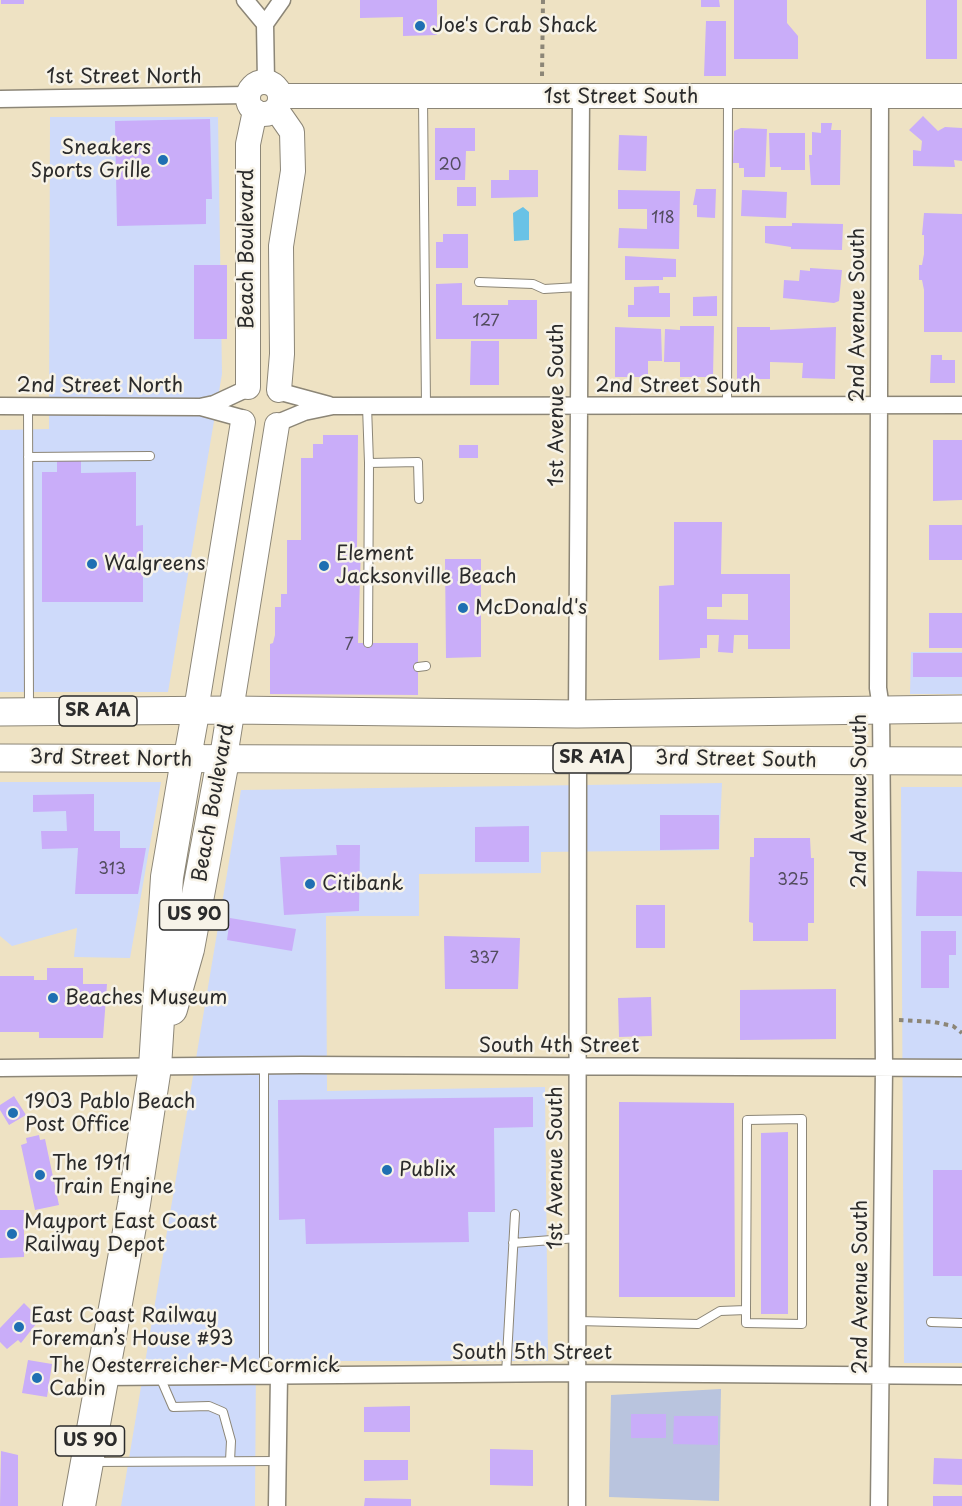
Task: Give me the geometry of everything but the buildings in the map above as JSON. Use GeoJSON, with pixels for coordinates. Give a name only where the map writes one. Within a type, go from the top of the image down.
{"type":"FeatureCollection","features":[{"type":"Feature","properties":{"kind":"highway","name":"Beach Boulevard"},"geometry":{"type":"LineString","coordinates":[[155,1067],[167,876],[187,760]]}},
{"type":"Feature","properties":{"kind":"highway","name":"Beach Boulevard"},"geometry":{"type":"LineString","coordinates":[[155,1067],[188,949],[223,760]]}},
{"type":"Feature","properties":{"kind":"highway","name":"US 90"},"geometry":{"type":"LineString","coordinates":[[79,1506],[134,1204],[155,1067]]}},
{"type":"Feature","properties":{"kind":"main road","name":"SR A1A"},"geometry":{"type":"LineString","coordinates":[[0,712],[231,710],[577,714],[881,708],[962,709]]}},
{"type":"Feature","properties":{"kind":"main road","name":"Beach Boulevard"},"geometry":{"type":"LineString","coordinates":[[187,760],[196,710]]}},
{"type":"Feature","properties":{"kind":"main road","name":"Beach Boulevard"},"geometry":{"type":"LineString","coordinates":[[223,760],[231,710]]}},
{"type":"Feature","properties":{"kind":"main road","name":"3rd Street North"},"geometry":{"type":"LineString","coordinates":[[0,758],[223,760]]}},
{"type":"Feature","properties":{"kind":"main road","name":"3rd Street South"},"geometry":{"type":"LineString","coordinates":[[223,760],[578,758],[962,761]]}},
{"type":"Feature","properties":{"kind":"street"},"geometry":{"type":"LineString","coordinates":[[245,0],[265,24],[282,0]]}},
{"type":"Feature","properties":{"kind":"street","name":"Beach Boulevard"},"geometry":{"type":"LineString","coordinates":[[246,388],[248,144],[265,98],[265,24]]}},
{"type":"Feature","properties":{"kind":"street","name":"2nd Avenue South"},"geometry":{"type":"LineString","coordinates":[[879,1506],[884,1068],[881,708],[878,688],[880,96]]}},
{"type":"Feature","properties":{"kind":"street","name":"1st Street South"},"geometry":{"type":"LineString","coordinates":[[265,98],[962,96]]}},
{"type":"Feature","properties":{"kind":"street","name":"1st Avenue South"},"geometry":{"type":"LineString","coordinates":[[577,714],[581,97]]}},
{"type":"Feature","properties":{"kind":"street","name":"Beach Boulevard"},"geometry":{"type":"LineString","coordinates":[[265,98],[292,132],[293,171],[281,246],[280,391]]}},
{"type":"Feature","properties":{"kind":"street","name":"1st Street North"},"geometry":{"type":"LineString","coordinates":[[0,99],[265,98]]}},
{"type":"Feature","properties":{"kind":"street"},"geometry":{"type":"LineString","coordinates":[[200,407],[214,404],[264,382],[280,391],[333,406]]}},
{"type":"Feature","properties":{"kind":"street"},"geometry":{"type":"LineString","coordinates":[[242,420],[238,402],[246,388]]}},
{"type":"Feature","properties":{"kind":"street"},"geometry":{"type":"LineString","coordinates":[[279,424],[286,406],[280,391]]}},
{"type":"Feature","properties":{"kind":"street","name":"2nd Street South"},"geometry":{"type":"LineString","coordinates":[[333,406],[578,408],[962,405]]}},
{"type":"Feature","properties":{"kind":"street","name":"2nd Street North"},"geometry":{"type":"LineString","coordinates":[[0,406],[200,407]]}},
{"type":"Feature","properties":{"kind":"street"},"geometry":{"type":"LineString","coordinates":[[200,407],[242,420],[260,431],[304,412],[333,406]]}},
{"type":"Feature","properties":{"kind":"street","name":"Beach Boulevard"},"geometry":{"type":"LineString","coordinates":[[196,710],[242,420]]}},
{"type":"Feature","properties":{"kind":"street","name":"Beach Boulevard"},"geometry":{"type":"LineString","coordinates":[[231,710],[279,424]]}},
{"type":"Feature","properties":{"kind":"street","name":"1st Avenue South"},"geometry":{"type":"LineString","coordinates":[[577,1506],[578,758]]}},
{"type":"Feature","properties":{"kind":"street","name":"South 4th Street"},"geometry":{"type":"LineString","coordinates":[[0,1068],[264,1065],[962,1068]]}},
{"type":"Feature","properties":{"kind":"street","name":"South 5th Street"},"geometry":{"type":"LineString","coordinates":[[101,1377],[578,1373],[962,1376]]}},
{"type":"Feature","properties":{"kind":"street"},"geometry":{"type":"LineString","coordinates":[[272,1375],[278,1461],[277,1506]]}},
{"type":"Feature","properties":{"kind":"lane"},"geometry":{"type":"LineString","coordinates":[[423,97],[426,407]]}},
{"type":"Feature","properties":{"kind":"lane"},"geometry":{"type":"LineString","coordinates":[[727,407],[728,97]]}},
{"type":"Feature","properties":{"kind":"lane"},"geometry":{"type":"LineString","coordinates":[[479,282],[533,284],[544,289],[579,287]]}},
{"type":"Feature","properties":{"kind":"lane"},"geometry":{"type":"LineString","coordinates":[[28,406],[29,712]]}},
{"type":"Feature","properties":{"kind":"lane"},"geometry":{"type":"LineString","coordinates":[[368,406],[368,643]]}},
{"type":"Feature","properties":{"kind":"lane"},"geometry":{"type":"LineString","coordinates":[[28,457],[150,456]]}},
{"type":"Feature","properties":{"kind":"lane"},"geometry":{"type":"LineString","coordinates":[[369,463],[418,462],[419,499]]}},
{"type":"Feature","properties":{"kind":"lane"},"geometry":{"type":"LineString","coordinates":[[264,1065],[272,1375]]}},
{"type":"Feature","properties":{"kind":"lane"},"geometry":{"type":"LineString","coordinates":[[802,1119],[801,1324],[746,1323],[746,1310],[747,1120],[802,1119]]}},
{"type":"Feature","properties":{"kind":"lane"},"geometry":{"type":"LineString","coordinates":[[506,1374],[515,1214]]}},
{"type":"Feature","properties":{"kind":"lane"},"geometry":{"type":"LineString","coordinates":[[513,1243],[577,1238]]}},
{"type":"Feature","properties":{"kind":"lane"},"geometry":{"type":"LineString","coordinates":[[578,1321],[698,1324],[720,1311],[746,1310]]}},
{"type":"Feature","properties":{"kind":"lane"},"geometry":{"type":"LineString","coordinates":[[931,1322],[962,1323]]}},
{"type":"Feature","properties":{"kind":"lane"},"geometry":{"type":"LineString","coordinates":[[159,1376],[173,1407],[209,1406],[223,1412],[231,1441],[230,1461]]}},
{"type":"Feature","properties":{"kind":"lane"},"geometry":{"type":"LineString","coordinates":[[87,1462],[278,1461]]}},
{"type":"Feature","properties":{"kind":"path"},"geometry":{"type":"LineString","coordinates":[[540,82],[543,74],[543,0]]}},
{"type":"Feature","properties":{"kind":"path"},"geometry":{"type":"LineString","coordinates":[[883,1020],[934,1022],[953,1026],[962,1033]]}},
{"type":"Feature","properties":{"kind":"shaded area"},"geometry":{"type":"Polygon","coordinates":[[[50,117],[218,117],[222,374],[168,692],[0,692],[0,430],[49,429],[50,117]]]}},
{"type":"Feature","properties":{"kind":"shaded area"},"geometry":{"type":"Polygon","coordinates":[[[911,652],[962,652],[962,694],[910,694],[911,652]]]}},
{"type":"Feature","properties":{"kind":"shaded area"},"geometry":{"type":"Polygon","coordinates":[[[0,782],[161,782],[130,958],[74,957],[77,928],[12,946],[0,936],[0,782]]]}},
{"type":"Feature","properties":{"kind":"shaded area"},"geometry":{"type":"Polygon","coordinates":[[[722,783],[719,850],[541,852],[541,873],[419,874],[419,916],[326,916],[327,1091],[545,1087],[548,1361],[256,1361],[255,1506],[121,1506],[241,790],[722,783]]]}},
{"type":"Feature","properties":{"kind":"shaded area"},"geometry":{"type":"Polygon","coordinates":[[[901,787],[962,787],[962,1363],[904,1363],[901,787]]]}},
{"type":"Feature","properties":{"kind":"shaded area"},"geometry":{"type":"Polygon","coordinates":[[[721,1389],[719,1501],[609,1497],[611,1395],[721,1389]]]}},
{"type":"Feature","properties":{"kind":"water"},"geometry":{"type":"Polygon","coordinates":[[[523,207],[529,212],[529,240],[514,241],[513,213],[523,207]]]}},
{"type":"Feature","properties":{"kind":"place","name":"Joe's Crab Shack"},"geometry":{"type":"Point","coordinates":[420,26]}},
{"type":"Feature","properties":{"kind":"place","name":"Sneakers Sports Grille"},"geometry":{"type":"Point","coordinates":[163,160]}},
{"type":"Feature","properties":{"kind":"place","name":"Walgreens"},"geometry":{"type":"Point","coordinates":[92,564]}},
{"type":"Feature","properties":{"kind":"place","name":"Element Jacksonville Beach"},"geometry":{"type":"Point","coordinates":[324,566]}},
{"type":"Feature","properties":{"kind":"place","name":"McDonald's"},"geometry":{"type":"Point","coordinates":[463,608]}},
{"type":"Feature","properties":{"kind":"place","name":"Citibank"},"geometry":{"type":"Point","coordinates":[310,884]}},
{"type":"Feature","properties":{"kind":"place","name":"Beaches Museum"},"geometry":{"type":"Point","coordinates":[53,998]}},
{"type":"Feature","properties":{"kind":"place","name":"1903 Pablo Beach Post Office"},"geometry":{"type":"Point","coordinates":[13,1113]}},
{"type":"Feature","properties":{"kind":"place","name":"Publix"},"geometry":{"type":"Point","coordinates":[387,1170]}},
{"type":"Feature","properties":{"kind":"place","name":"The 1911 Train Engine"},"geometry":{"type":"Point","coordinates":[40,1175]}},
{"type":"Feature","properties":{"kind":"place","name":"Mayport East Coast Railway Depot"},"geometry":{"type":"Point","coordinates":[12,1234]}},
{"type":"Feature","properties":{"kind":"place","name":"East Coast Railway Foreman’s House #93"},"geometry":{"type":"Point","coordinates":[19,1327]}},
{"type":"Feature","properties":{"kind":"place","name":"The Oesterreicher-McCormick Cabin"},"geometry":{"type":"Point","coordinates":[37,1378]}}]}
